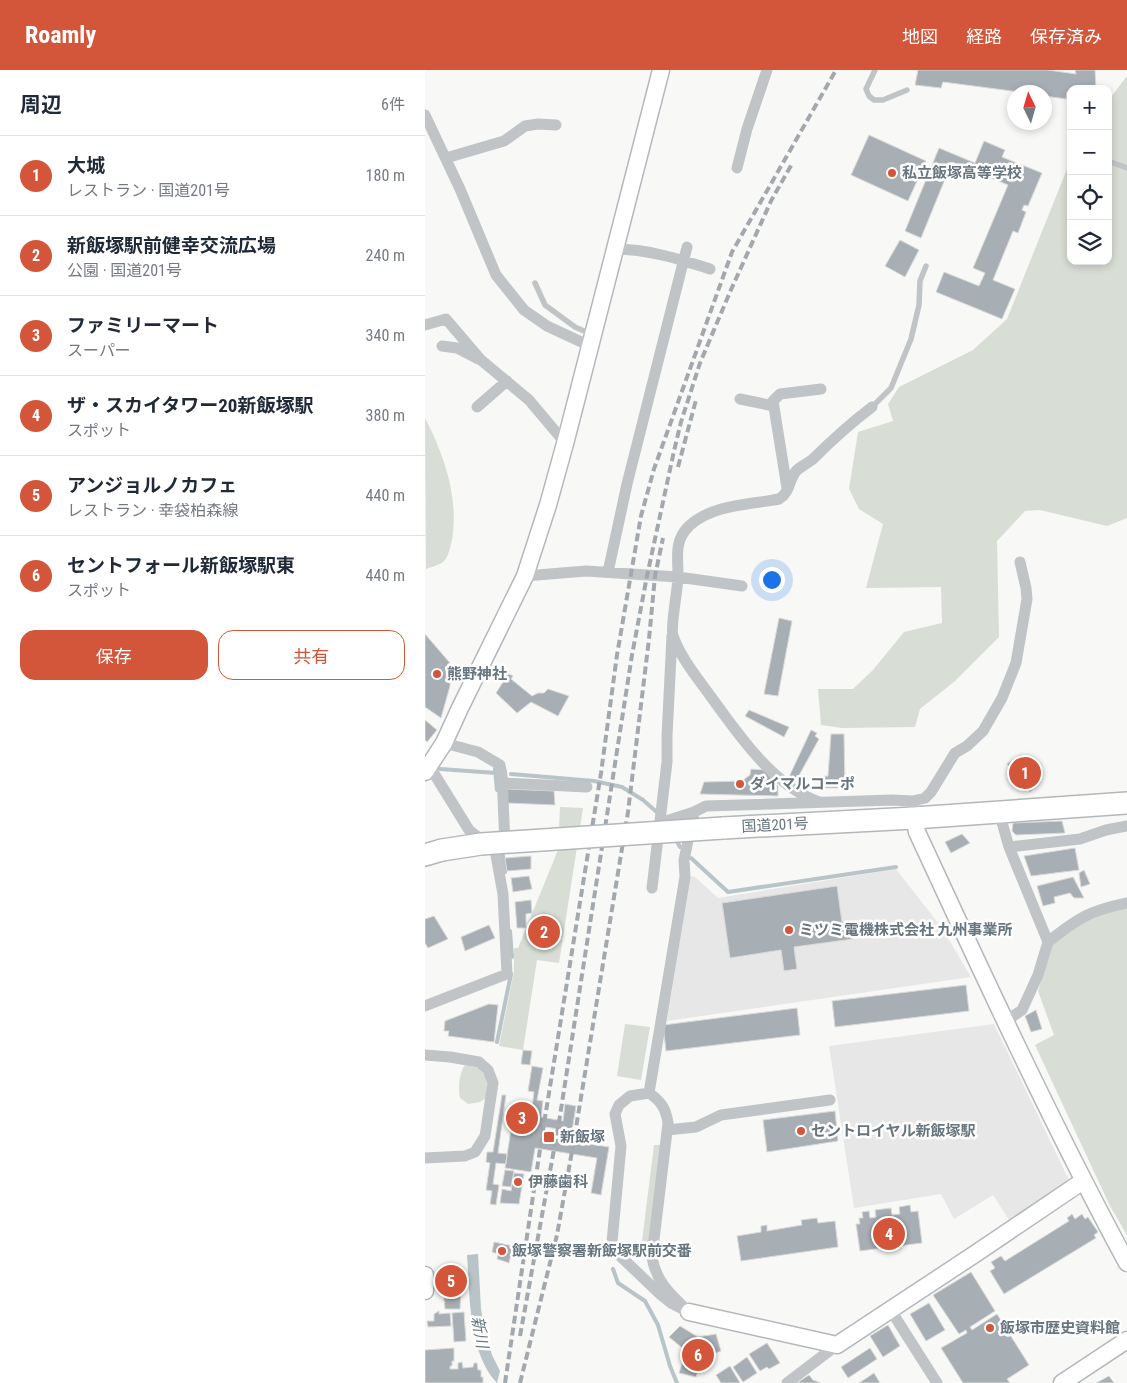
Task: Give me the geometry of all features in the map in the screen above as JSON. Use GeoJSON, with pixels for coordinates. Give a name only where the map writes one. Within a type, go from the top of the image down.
{"type":"FeatureCollection","features":[{"type":"Feature","properties":{"kind":"highway","name":"国道201号"},"geometry":{"type":"LineString","coordinates":[[433,852],[481,844],[723,828],[914,809],[999,812],[1127,803]]}},
{"type":"Feature","properties":{"kind":"street"},"geometry":{"type":"LineString","coordinates":[[425,1006],[507,974],[503,894],[495,850],[469,830],[427,768],[444,743],[525,576],[548,505],[566,440],[661,70]]}},
{"type":"Feature","properties":{"kind":"street"},"geometry":{"type":"LineString","coordinates":[[737,168],[747,130],[767,70]]}},
{"type":"Feature","properties":{"kind":"street"},"geometry":{"type":"LineString","coordinates":[[425,115],[446,158],[496,274],[524,310],[547,326],[592,340]]}},
{"type":"Feature","properties":{"kind":"street"},"geometry":{"type":"LineString","coordinates":[[446,158],[504,141],[525,126],[538,124],[556,125]]}},
{"type":"Feature","properties":{"kind":"street"},"geometry":{"type":"LineString","coordinates":[[608,572],[627,484],[687,247]]}},
{"type":"Feature","properties":{"kind":"street"},"geometry":{"type":"LineString","coordinates":[[615,249],[632,249],[683,260],[710,269]]}},
{"type":"Feature","properties":{"kind":"street"},"geometry":{"type":"LineString","coordinates":[[425,326],[446,319],[481,360],[529,400],[561,438],[566,440]]}},
{"type":"Feature","properties":{"kind":"street"},"geometry":{"type":"LineString","coordinates":[[442,346],[457,348],[481,360]]}},
{"type":"Feature","properties":{"kind":"street"},"geometry":{"type":"LineString","coordinates":[[477,407],[507,381]]}},
{"type":"Feature","properties":{"kind":"street"},"geometry":{"type":"LineString","coordinates":[[787,492],[773,401],[780,394],[821,389]]}},
{"type":"Feature","properties":{"kind":"street"},"geometry":{"type":"LineString","coordinates":[[739,399],[774,406]]}},
{"type":"Feature","properties":{"kind":"street"},"geometry":{"type":"LineString","coordinates":[[652,888],[667,762],[672,634],[678,577],[677,543],[688,528],[700,518],[721,509],[779,499],[787,492],[792,477],[798,469],[829,444],[841,431],[872,407]]}},
{"type":"Feature","properties":{"kind":"street"},"geometry":{"type":"LineString","coordinates":[[660,823],[707,806],[819,802],[914,809],[931,792],[955,753],[967,746],[983,731],[1002,698],[1016,663],[1027,599],[1019,562]]}},
{"type":"Feature","properties":{"kind":"street"},"geometry":{"type":"LineString","coordinates":[[525,576],[586,571],[608,572],[678,577],[742,586]]}},
{"type":"Feature","properties":{"kind":"street"},"geometry":{"type":"LineString","coordinates":[[672,634],[691,669],[750,747],[791,787],[803,796],[819,802]]}},
{"type":"Feature","properties":{"kind":"street"},"geometry":{"type":"LineString","coordinates":[[444,743],[478,752],[500,765],[503,783],[506,849],[495,850]]}},
{"type":"Feature","properties":{"kind":"street"},"geometry":{"type":"LineString","coordinates":[[503,783],[587,787]]}},
{"type":"Feature","properties":{"kind":"street"},"geometry":{"type":"LineString","coordinates":[[914,809],[917,832],[1083,1181],[1127,1263]]}},
{"type":"Feature","properties":{"kind":"street"},"geometry":{"type":"LineString","coordinates":[[649,1093],[685,877],[684,860],[694,812]]}},
{"type":"Feature","properties":{"kind":"street"},"geometry":{"type":"LineString","coordinates":[[999,812],[1009,846],[1048,942]]}},
{"type":"Feature","properties":{"kind":"street"},"geometry":{"type":"LineString","coordinates":[[1009,846],[1081,839],[1106,830],[1127,826]]}},
{"type":"Feature","properties":{"kind":"street"},"geometry":{"type":"LineString","coordinates":[[1006,1021],[1022,1010],[1038,975],[1048,942],[1076,920],[1098,909],[1127,903]]}},
{"type":"Feature","properties":{"kind":"street"},"geometry":{"type":"LineString","coordinates":[[425,1055],[479,1062],[488,1070],[493,1083],[485,1136],[475,1152],[465,1156],[425,1158]]}},
{"type":"Feature","properties":{"kind":"street"},"geometry":{"type":"LineString","coordinates":[[689,1312],[663,1287],[657,1276],[652,1256],[667,1130],[667,1114],[660,1101],[649,1093],[630,1096],[619,1105],[615,1114],[621,1146],[612,1242],[617,1253],[661,1295],[689,1312],[837,1345]]}},
{"type":"Feature","properties":{"kind":"street"},"geometry":{"type":"LineString","coordinates":[[667,1130],[695,1127],[721,1115],[830,1100]]}},
{"type":"Feature","properties":{"kind":"street"},"geometry":{"type":"LineString","coordinates":[[787,1383],[837,1345],[1083,1181]]}},
{"type":"Feature","properties":{"kind":"street"},"geometry":{"type":"LineString","coordinates":[[629,1264],[641,1263],[652,1256]]}},
{"type":"Feature","properties":{"kind":"street"},"geometry":{"type":"LineString","coordinates":[[425,1274],[425,1290]]}},
{"type":"Feature","properties":{"kind":"street"},"geometry":{"type":"LineString","coordinates":[[890,1309],[937,1383]]}},
{"type":"Feature","properties":{"kind":"street"},"geometry":{"type":"LineString","coordinates":[[1062,1383],[1127,1340]]}},
{"type":"Feature","properties":{"kind":"lane"},"geometry":{"type":"LineString","coordinates":[[875,70],[866,90],[874,100],[883,100],[907,90]]}},
{"type":"Feature","properties":{"kind":"lane"},"geometry":{"type":"LineString","coordinates":[[1112,162],[1127,168]]}},
{"type":"Feature","properties":{"kind":"lane"},"geometry":{"type":"LineString","coordinates":[[872,407],[891,388],[911,339],[919,305],[920,281],[926,266]]}},
{"type":"Feature","properties":{"kind":"lane"},"geometry":{"type":"LineString","coordinates":[[535,283],[545,305],[592,340]]}},
{"type":"Feature","properties":{"kind":"shaded area"},"geometry":{"type":"Polygon","coordinates":[[[1127,76],[1127,518],[1107,526],[1040,510],[1025,511],[997,541],[999,637],[955,681],[920,709],[915,727],[842,728],[821,725],[818,689],[853,689],[873,670],[904,632],[942,623],[941,587],[866,588],[883,524],[859,509],[849,489],[858,432],[893,421],[888,404],[899,387],[973,350],[1007,319],[1067,169],[1067,265],[1112,265],[1112,96],[1127,76]]]}},
{"type":"Feature","properties":{"kind":"shaded area"},"geometry":{"type":"Polygon","coordinates":[[[425,418],[444,461],[452,492],[454,524],[452,540],[446,559],[440,564],[426,569],[425,418]]]}},
{"type":"Feature","properties":{"kind":"shaded area"},"geometry":{"type":"Polygon","coordinates":[[[560,807],[583,808],[559,963],[537,960],[523,1050],[499,1046],[514,971],[514,948],[518,948],[558,850],[560,807]]]}},
{"type":"Feature","properties":{"kind":"shaded area"},"geometry":{"type":"Polygon","coordinates":[[[896,869],[942,928],[971,977],[667,1021],[690,877],[694,876],[718,898],[896,869]]]}},
{"type":"Feature","properties":{"kind":"shaded area"},"geometry":{"type":"Polygon","coordinates":[[[1127,907],[1127,1235],[1110,1206],[1035,1045],[1054,1035],[1038,991],[1052,945],[1078,923],[1127,907]]]}},
{"type":"Feature","properties":{"kind":"shaded area"},"geometry":{"type":"Polygon","coordinates":[[[625,1024],[650,1027],[641,1080],[617,1076],[625,1024]]]}},
{"type":"Feature","properties":{"kind":"shaded area"},"geometry":{"type":"Polygon","coordinates":[[[994,1024],[1069,1180],[1011,1223],[993,1195],[954,1219],[941,1194],[854,1208],[829,1046],[994,1024]]]}},
{"type":"Feature","properties":{"kind":"shaded area"},"geometry":{"type":"Polygon","coordinates":[[[465,1065],[479,1068],[486,1078],[486,1098],[480,1102],[468,1104],[460,1098],[459,1081],[465,1065]]]}},
{"type":"Feature","properties":{"kind":"shaded area"},"geometry":{"type":"Polygon","coordinates":[[[654,1145],[662,1145],[649,1242],[642,1241],[654,1145]]]}},
{"type":"Feature","properties":{"kind":"water","name":"新川"},"geometry":{"type":"Polygon","coordinates":[[[478,1254],[481,1309],[492,1355],[500,1371],[497,1383],[481,1356],[472,1322],[467,1255],[478,1254]]]}},
{"type":"Feature","properties":{"kind":"building"},"geometry":{"type":"Polygon","coordinates":[[[918,70],[1048,70],[1076,74],[1075,70],[1095,70],[1096,85],[1067,85],[1066,99],[1052,97],[1052,85],[1007,85],[1007,90],[943,82],[941,88],[915,85],[918,70]]]}},
{"type":"Feature","properties":{"kind":"building"},"geometry":{"type":"Polygon","coordinates":[[[869,135],[926,161],[908,201],[851,175],[869,135]]]}},
{"type":"Feature","properties":{"kind":"building"},"geometry":{"type":"Polygon","coordinates":[[[984,141],[1005,150],[1002,157],[1042,173],[1028,206],[1024,205],[1022,210],[1026,212],[1018,233],[1013,231],[993,280],[1015,289],[1002,319],[936,292],[944,272],[979,286],[985,273],[973,268],[1008,185],[952,162],[921,238],[905,231],[939,148],[975,163],[984,141]]]}},
{"type":"Feature","properties":{"kind":"building"},"geometry":{"type":"Polygon","coordinates":[[[900,240],[919,250],[905,277],[885,266],[900,240]]]}},
{"type":"Feature","properties":{"kind":"building"},"geometry":{"type":"Polygon","coordinates":[[[779,618],[792,621],[778,696],[764,694],[779,618]]]}},
{"type":"Feature","properties":{"kind":"building","name":"熊野神社"},"geometry":{"type":"Polygon","coordinates":[[[425,634],[450,663],[450,686],[441,718],[425,707],[425,634]]]}},
{"type":"Feature","properties":{"kind":"building"},"geometry":{"type":"Polygon","coordinates":[[[505,672],[513,676],[511,679],[532,696],[544,693],[548,689],[569,696],[558,716],[531,702],[517,713],[496,693],[505,679],[502,675],[505,672]]]}},
{"type":"Feature","properties":{"kind":"building"},"geometry":{"type":"Polygon","coordinates":[[[749,710],[789,727],[784,737],[745,716],[749,710]]]}},
{"type":"Feature","properties":{"kind":"building"},"geometry":{"type":"Polygon","coordinates":[[[425,720],[437,730],[427,742],[425,740],[425,720]]]}},
{"type":"Feature","properties":{"kind":"building"},"geometry":{"type":"Polygon","coordinates":[[[811,730],[817,733],[815,736],[819,739],[796,781],[788,779],[811,730]]]}},
{"type":"Feature","properties":{"kind":"building"},"geometry":{"type":"Polygon","coordinates":[[[831,734],[844,734],[845,788],[818,788],[818,777],[828,776],[831,734]]]}},
{"type":"Feature","properties":{"kind":"building"},"geometry":{"type":"Polygon","coordinates":[[[1021,755],[1041,782],[1030,792],[1007,764],[1021,755]]]}},
{"type":"Feature","properties":{"kind":"building","name":"ダイマルコーポ"},"geometry":{"type":"Polygon","coordinates":[[[751,769],[765,770],[778,786],[778,796],[700,794],[704,782],[742,781],[750,775],[751,769]]]}},
{"type":"Feature","properties":{"kind":"building"},"geometry":{"type":"Polygon","coordinates":[[[506,789],[554,791],[555,805],[507,803],[506,789]]]}},
{"type":"Feature","properties":{"kind":"building"},"geometry":{"type":"Polygon","coordinates":[[[1062,821],[1065,833],[1016,835],[1012,831],[1013,823],[1062,821]]]}},
{"type":"Feature","properties":{"kind":"building"},"geometry":{"type":"Polygon","coordinates":[[[962,834],[970,843],[951,853],[945,842],[962,834]]]}},
{"type":"Feature","properties":{"kind":"building"},"geometry":{"type":"Polygon","coordinates":[[[1075,848],[1079,870],[1031,876],[1024,856],[1075,848]]]}},
{"type":"Feature","properties":{"kind":"building"},"geometry":{"type":"Polygon","coordinates":[[[531,856],[531,869],[507,871],[505,858],[531,856]]]}},
{"type":"Feature","properties":{"kind":"building"},"geometry":{"type":"Polygon","coordinates":[[[1084,870],[1090,884],[1081,887],[1079,873],[1084,870]]]}},
{"type":"Feature","properties":{"kind":"building"},"geometry":{"type":"Polygon","coordinates":[[[529,876],[532,889],[513,892],[511,878],[529,876]]]}},
{"type":"Feature","properties":{"kind":"building"},"geometry":{"type":"Polygon","coordinates":[[[1073,877],[1084,898],[1074,898],[1070,893],[1054,897],[1055,903],[1043,906],[1037,886],[1073,877]]]}},
{"type":"Feature","properties":{"kind":"building","name":"ミツミ電機株式会社 九州事業所"},"geometry":{"type":"Polygon","coordinates":[[[837,886],[842,922],[850,921],[853,939],[794,947],[797,969],[784,971],[781,950],[730,958],[722,903],[837,886]]]}},
{"type":"Feature","properties":{"kind":"building"},"geometry":{"type":"Polygon","coordinates":[[[531,900],[532,913],[526,914],[526,928],[517,928],[515,902],[531,900]]]}},
{"type":"Feature","properties":{"kind":"building"},"geometry":{"type":"Polygon","coordinates":[[[434,916],[448,939],[428,948],[425,943],[425,919],[434,916]]]}},
{"type":"Feature","properties":{"kind":"building"},"geometry":{"type":"Polygon","coordinates":[[[489,925],[495,938],[465,951],[461,937],[489,925]]]}},
{"type":"Feature","properties":{"kind":"building"},"geometry":{"type":"Polygon","coordinates":[[[966,985],[969,1011],[835,1027],[832,1001],[966,985]]]}},
{"type":"Feature","properties":{"kind":"building"},"geometry":{"type":"Polygon","coordinates":[[[489,1004],[498,1005],[494,1042],[448,1036],[449,1031],[444,1031],[445,1021],[489,1004]]]}},
{"type":"Feature","properties":{"kind":"building"},"geometry":{"type":"Polygon","coordinates":[[[797,1008],[800,1035],[666,1051],[663,1025],[797,1008]]]}},
{"type":"Feature","properties":{"kind":"building"},"geometry":{"type":"Polygon","coordinates":[[[1036,1010],[1042,1029],[1031,1032],[1025,1016],[1036,1010]]]}},
{"type":"Feature","properties":{"kind":"building"},"geometry":{"type":"Polygon","coordinates":[[[523,1050],[532,1051],[530,1065],[521,1064],[523,1050]]]}},
{"type":"Feature","properties":{"kind":"building"},"geometry":{"type":"Polygon","coordinates":[[[532,1066],[543,1068],[537,1100],[543,1101],[541,1117],[563,1121],[565,1104],[576,1106],[572,1131],[545,1127],[543,1137],[609,1147],[601,1195],[591,1193],[597,1158],[535,1148],[531,1172],[505,1168],[515,1104],[532,1107],[534,1092],[528,1091],[532,1066]]]}},
{"type":"Feature","properties":{"kind":"building"},"geometry":{"type":"Polygon","coordinates":[[[502,1095],[506,1095],[498,1153],[507,1154],[506,1164],[496,1163],[493,1184],[499,1185],[496,1205],[490,1204],[492,1191],[486,1190],[490,1163],[486,1162],[487,1152],[493,1152],[502,1095]]]}},
{"type":"Feature","properties":{"kind":"building","name":"セントロイヤル新飯塚駅"},"geometry":{"type":"Polygon","coordinates":[[[835,1111],[838,1141],[767,1152],[763,1120],[835,1111]]]}},
{"type":"Feature","properties":{"kind":"building"},"geometry":{"type":"Polygon","coordinates":[[[505,1170],[514,1171],[511,1187],[502,1186],[505,1170]]]}},
{"type":"Feature","properties":{"kind":"building","name":"伊藤歯科"},"geometry":{"type":"Polygon","coordinates":[[[514,1173],[524,1174],[519,1204],[500,1203],[502,1189],[511,1191],[514,1173]]]}},
{"type":"Feature","properties":{"kind":"building"},"geometry":{"type":"Polygon","coordinates":[[[910,1205],[911,1212],[918,1211],[922,1243],[860,1251],[856,1224],[860,1224],[859,1218],[863,1218],[862,1212],[869,1211],[870,1218],[876,1217],[875,1210],[891,1208],[892,1215],[900,1214],[899,1207],[910,1205]]]}},
{"type":"Feature","properties":{"kind":"building"},"geometry":{"type":"Polygon","coordinates":[[[1072,1214],[1075,1219],[1082,1214],[1085,1219],[1088,1217],[1098,1232],[1094,1235],[1096,1238],[1004,1294],[990,1271],[995,1268],[991,1262],[1001,1256],[1005,1261],[1069,1221],[1067,1218],[1072,1214]]]}},
{"type":"Feature","properties":{"kind":"building"},"geometry":{"type":"Polygon","coordinates":[[[817,1218],[818,1223],[835,1221],[838,1247],[741,1261],[737,1236],[761,1232],[761,1226],[767,1225],[767,1231],[802,1225],[801,1220],[817,1218]]]}},
{"type":"Feature","properties":{"kind":"building"},"geometry":{"type":"Polygon","coordinates":[[[494,1242],[513,1246],[509,1263],[497,1259],[498,1254],[492,1252],[494,1242]]]}},
{"type":"Feature","properties":{"kind":"building","name":"飯塚市歴史資料館"},"geometry":{"type":"Polygon","coordinates":[[[971,1272],[995,1311],[970,1327],[972,1330],[997,1314],[1029,1365],[1007,1379],[1010,1383],[963,1383],[941,1348],[967,1333],[966,1330],[959,1334],[933,1295],[971,1272]]]}},
{"type":"Feature","properties":{"kind":"building"},"geometry":{"type":"Polygon","coordinates":[[[459,1274],[460,1286],[443,1287],[442,1275],[459,1274]]]}},
{"type":"Feature","properties":{"kind":"building"},"geometry":{"type":"Polygon","coordinates":[[[461,1287],[460,1309],[445,1309],[443,1289],[461,1287]]]}},
{"type":"Feature","properties":{"kind":"building"},"geometry":{"type":"Polygon","coordinates":[[[929,1303],[945,1330],[926,1341],[910,1314],[929,1303]]]}},
{"type":"Feature","properties":{"kind":"building"},"geometry":{"type":"Polygon","coordinates":[[[439,1311],[439,1314],[450,1313],[451,1326],[428,1327],[427,1321],[434,1321],[434,1314],[439,1311]]]}},
{"type":"Feature","properties":{"kind":"building"},"geometry":{"type":"Polygon","coordinates":[[[464,1312],[466,1341],[454,1342],[452,1313],[464,1312]]]}},
{"type":"Feature","properties":{"kind":"building"},"geometry":{"type":"Polygon","coordinates":[[[888,1325],[900,1346],[883,1357],[870,1336],[888,1325]]]}},
{"type":"Feature","properties":{"kind":"building"},"geometry":{"type":"Polygon","coordinates":[[[680,1326],[698,1337],[716,1334],[721,1351],[702,1358],[696,1377],[679,1373],[686,1351],[669,1337],[680,1326]]]}},
{"type":"Feature","properties":{"kind":"building"},"geometry":{"type":"Polygon","coordinates":[[[767,1343],[780,1363],[760,1371],[749,1354],[767,1343]]]}},
{"type":"Feature","properties":{"kind":"building"},"geometry":{"type":"Polygon","coordinates":[[[454,1348],[454,1361],[452,1361],[450,1369],[458,1369],[458,1363],[462,1362],[463,1368],[473,1367],[474,1363],[477,1363],[478,1370],[481,1370],[483,1383],[425,1383],[425,1350],[454,1348]]]}},
{"type":"Feature","properties":{"kind":"building"},"geometry":{"type":"Polygon","coordinates":[[[870,1348],[877,1359],[848,1378],[841,1367],[870,1348]]]}},
{"type":"Feature","properties":{"kind":"building"},"geometry":{"type":"Polygon","coordinates":[[[747,1357],[757,1373],[743,1382],[733,1367],[747,1357]]]}},
{"type":"Feature","properties":{"kind":"building"},"geometry":{"type":"Polygon","coordinates":[[[730,1366],[740,1383],[721,1383],[716,1375],[730,1366]]]}},
{"type":"Feature","properties":{"kind":"building"},"geometry":{"type":"Polygon","coordinates":[[[874,1373],[880,1383],[859,1383],[874,1373]]]}},
{"type":"Feature","properties":{"kind":"building"},"geometry":{"type":"Polygon","coordinates":[[[809,1375],[813,1380],[821,1383],[797,1383],[809,1375]]]}},
{"type":"Feature","properties":{"kind":"building"},"geometry":{"type":"Polygon","coordinates":[[[1109,1376],[1114,1383],[1096,1383],[1109,1376]]]}},
{"type":"Feature","properties":{"kind":"waterway"},"geometry":{"type":"LineString","coordinates":[[440,769],[496,773]]}},
{"type":"Feature","properties":{"kind":"waterway"},"geometry":{"type":"LineString","coordinates":[[495,769],[497,790]]}},
{"type":"Feature","properties":{"kind":"waterway"},"geometry":{"type":"LineString","coordinates":[[511,774],[594,781],[622,787],[643,800],[659,814]]}},
{"type":"Feature","properties":{"kind":"waterway"},"geometry":{"type":"LineString","coordinates":[[675,838],[680,847]]}},
{"type":"Feature","properties":{"kind":"waterway"},"geometry":{"type":"LineString","coordinates":[[502,849],[505,872]]}},
{"type":"Feature","properties":{"kind":"waterway"},"geometry":{"type":"LineString","coordinates":[[691,858],[728,892],[896,867]]}},
{"type":"Feature","properties":{"kind":"waterway"},"geometry":{"type":"LineString","coordinates":[[510,931],[512,957]]}},
{"type":"Feature","properties":{"kind":"waterway"},"geometry":{"type":"LineString","coordinates":[[497,1042],[511,974]]}},
{"type":"Feature","properties":{"kind":"waterway"},"geometry":{"type":"LineString","coordinates":[[613,1269],[618,1283],[645,1301],[658,1325],[677,1383]]}},
{"type":"Feature","properties":{"kind":"railway"},"geometry":{"type":"LineString","coordinates":[[505,1383],[542,1136],[601,773],[617,655],[641,516],[654,469],[732,252],[836,70]]}},
{"type":"Feature","properties":{"kind":"railway"},"geometry":{"type":"LineString","coordinates":[[520,1336],[559,1122],[632,655],[674,451],[681,422],[700,363],[771,201],[793,162]]}},
{"type":"Feature","properties":{"kind":"railway"},"geometry":{"type":"LineString","coordinates":[[678,467],[696,400]]}},
{"type":"Feature","properties":{"kind":"railway"},"geometry":{"type":"LineString","coordinates":[[520,1383],[557,1235],[574,1140],[628,812],[655,576],[663,538]]}},
{"type":"Feature","properties":{"kind":"place","name":"私立飯塚高等学校"},"geometry":{"type":"Point","coordinates":[892,173]}},
{"type":"Feature","properties":{"kind":"place","name":"熊野神社"},"geometry":{"type":"Point","coordinates":[437,674]}},
{"type":"Feature","properties":{"kind":"place","name":"大城"},"geometry":{"type":"Point","coordinates":[1025,773]}},
{"type":"Feature","properties":{"kind":"place","name":"ダイマルコーポ"},"geometry":{"type":"Point","coordinates":[740,784]}},
{"type":"Feature","properties":{"kind":"place","name":"ミツミ電機株式会社 九州事業所"},"geometry":{"type":"Point","coordinates":[789,930]}},
{"type":"Feature","properties":{"kind":"place","name":"新飯塚駅前健幸交流広場"},"geometry":{"type":"Point","coordinates":[544,932]}},
{"type":"Feature","properties":{"kind":"place","name":"ファミリーマート"},"geometry":{"type":"Point","coordinates":[522,1118]}},
{"type":"Feature","properties":{"kind":"place","name":"セントロイヤル新飯塚駅"},"geometry":{"type":"Point","coordinates":[801,1131]}},
{"type":"Feature","properties":{"kind":"place","name":"新飯塚"},"geometry":{"type":"Point","coordinates":[549,1137]}},
{"type":"Feature","properties":{"kind":"place","name":"伊藤歯科"},"geometry":{"type":"Point","coordinates":[518,1182]}},
{"type":"Feature","properties":{"kind":"place","name":"ザ・スカイタワー20新飯塚駅"},"geometry":{"type":"Point","coordinates":[889,1234]}},
{"type":"Feature","properties":{"kind":"place","name":"飯塚警察署新飯塚駅前交番"},"geometry":{"type":"Point","coordinates":[502,1251]}},
{"type":"Feature","properties":{"kind":"place","name":"アンジョルノカフェ"},"geometry":{"type":"Point","coordinates":[451,1281]}},
{"type":"Feature","properties":{"kind":"place","name":"飯塚市歴史資料館"},"geometry":{"type":"Point","coordinates":[990,1328]}},
{"type":"Feature","properties":{"kind":"place","name":"セントフォール新飯塚駅東"},"geometry":{"type":"Point","coordinates":[698,1355]}}]}
